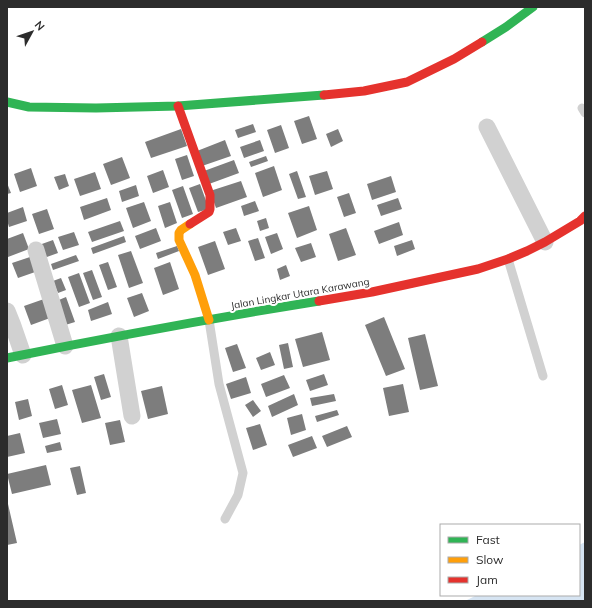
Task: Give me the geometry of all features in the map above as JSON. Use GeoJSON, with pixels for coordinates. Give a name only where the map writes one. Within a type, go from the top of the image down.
{"type":"FeatureCollection","features":[{"type":"Feature","properties":{"kind":"street"},"geometry":{"type":"LineString","coordinates":[[7,102],[29,106],[96,108],[178,106],[364,91],[407,82],[454,59],[506,27],[533,7]]}},
{"type":"Feature","properties":{"kind":"street"},"geometry":{"type":"LineString","coordinates":[[178,106],[210,195],[209,212],[181,230],[179,236],[179,240],[195,275],[209,320]]}},
{"type":"Feature","properties":{"kind":"street"},"geometry":{"type":"LineString","coordinates":[[487,127],[545,242]]}},
{"type":"Feature","properties":{"kind":"street","name":"Jalan Lingkar Utara Karawang"},"geometry":{"type":"LineString","coordinates":[[15,356],[257,310],[392,288],[478,269],[508,259],[545,242],[580,221],[585,216]]}},
{"type":"Feature","properties":{"kind":"street"},"geometry":{"type":"LineString","coordinates":[[36,250],[65,346]]}},
{"type":"Feature","properties":{"kind":"street"},"geometry":{"type":"LineString","coordinates":[[7,311],[14,326],[15,356]]}},
{"type":"Feature","properties":{"kind":"street"},"geometry":{"type":"LineString","coordinates":[[119,336],[132,416]]}},
{"type":"Feature","properties":{"kind":"lane"},"geometry":{"type":"LineString","coordinates":[[508,259],[543,376]]}},
{"type":"Feature","properties":{"kind":"lane"},"geometry":{"type":"LineString","coordinates":[[209,320],[219,384],[243,473],[238,495],[225,518]]}},
{"type":"Feature","properties":{"kind":"water"},"geometry":{"type":"Polygon","coordinates":[[[585,542],[585,601],[465,601],[475,596],[580,596],[580,544],[585,542]]]}},
{"type":"Feature","properties":{"kind":"building"},"geometry":{"type":"Polygon","coordinates":[[[309,116],[317,139],[302,144],[294,121],[309,116]]]}},
{"type":"Feature","properties":{"kind":"building"},"geometry":{"type":"Polygon","coordinates":[[[253,124],[256,132],[238,138],[235,130],[253,124]]]}},
{"type":"Feature","properties":{"kind":"building"},"geometry":{"type":"Polygon","coordinates":[[[281,125],[289,148],[275,153],[267,130],[281,125]]]}},
{"type":"Feature","properties":{"kind":"building"},"geometry":{"type":"Polygon","coordinates":[[[181,129],[187,146],[151,158],[145,142],[181,129]]]}},
{"type":"Feature","properties":{"kind":"building"},"geometry":{"type":"Polygon","coordinates":[[[338,129],[343,141],[331,147],[326,134],[338,129]]]}},
{"type":"Feature","properties":{"kind":"building"},"geometry":{"type":"Polygon","coordinates":[[[225,140],[231,156],[202,166],[197,151],[225,140]]]}},
{"type":"Feature","properties":{"kind":"building"},"geometry":{"type":"Polygon","coordinates":[[[260,140],[264,151],[244,158],[240,147],[260,140]]]}},
{"type":"Feature","properties":{"kind":"building"},"geometry":{"type":"Polygon","coordinates":[[[187,155],[194,176],[182,180],[175,159],[187,155]]]}},
{"type":"Feature","properties":{"kind":"building"},"geometry":{"type":"Polygon","coordinates":[[[266,156],[268,161],[251,167],[249,162],[266,156]]]}},
{"type":"Feature","properties":{"kind":"building"},"geometry":{"type":"Polygon","coordinates":[[[122,157],[130,178],[111,185],[103,164],[122,157]]]}},
{"type":"Feature","properties":{"kind":"building"},"geometry":{"type":"Polygon","coordinates":[[[234,160],[239,173],[209,184],[204,171],[234,160]]]}},
{"type":"Feature","properties":{"kind":"building"},"geometry":{"type":"Polygon","coordinates":[[[274,166],[282,190],[263,197],[255,173],[274,166]]]}},
{"type":"Feature","properties":{"kind":"building"},"geometry":{"type":"Polygon","coordinates":[[[31,168],[37,186],[20,192],[14,174],[31,168]]]}},
{"type":"Feature","properties":{"kind":"building"},"geometry":{"type":"Polygon","coordinates":[[[163,170],[169,187],[153,193],[147,176],[163,170]]]}},
{"type":"Feature","properties":{"kind":"building"},"geometry":{"type":"Polygon","coordinates":[[[297,171],[306,197],[298,199],[289,174],[297,171]]]}},
{"type":"Feature","properties":{"kind":"building"},"geometry":{"type":"Polygon","coordinates":[[[327,171],[333,189],[315,195],[309,176],[327,171]]]}},
{"type":"Feature","properties":{"kind":"building"},"geometry":{"type":"Polygon","coordinates":[[[95,172],[101,189],[80,196],[74,179],[95,172]]]}},
{"type":"Feature","properties":{"kind":"building"},"geometry":{"type":"Polygon","coordinates":[[[65,174],[69,186],[59,190],[54,177],[65,174]]]}},
{"type":"Feature","properties":{"kind":"building"},"geometry":{"type":"Polygon","coordinates":[[[391,176],[396,192],[372,200],[367,184],[391,176]]]}},
{"type":"Feature","properties":{"kind":"building"},"geometry":{"type":"Polygon","coordinates":[[[241,181],[247,197],[216,208],[210,191],[241,181]]]}},
{"type":"Feature","properties":{"kind":"building"},"geometry":{"type":"Polygon","coordinates":[[[7,183],[11,193],[7,194],[7,183]]]}},
{"type":"Feature","properties":{"kind":"building"},"geometry":{"type":"Polygon","coordinates":[[[200,184],[209,209],[198,212],[189,188],[200,184]]]}},
{"type":"Feature","properties":{"kind":"building"},"geometry":{"type":"Polygon","coordinates":[[[136,185],[139,196],[122,202],[119,191],[136,185]]]}},
{"type":"Feature","properties":{"kind":"building"},"geometry":{"type":"Polygon","coordinates":[[[183,186],[193,214],[182,218],[172,190],[183,186]]]}},
{"type":"Feature","properties":{"kind":"building"},"geometry":{"type":"Polygon","coordinates":[[[349,193],[356,213],[344,217],[337,197],[349,193]]]}},
{"type":"Feature","properties":{"kind":"building"},"geometry":{"type":"Polygon","coordinates":[[[107,198],[111,210],[84,220],[80,207],[107,198]]]}},
{"type":"Feature","properties":{"kind":"building"},"geometry":{"type":"Polygon","coordinates":[[[398,198],[402,209],[381,216],[377,205],[398,198]]]}},
{"type":"Feature","properties":{"kind":"building"},"geometry":{"type":"Polygon","coordinates":[[[255,201],[259,211],[244,216],[241,206],[255,201]]]}},
{"type":"Feature","properties":{"kind":"building"},"geometry":{"type":"Polygon","coordinates":[[[144,202],[151,221],[133,228],[126,208],[144,202]]]}},
{"type":"Feature","properties":{"kind":"building"},"geometry":{"type":"Polygon","coordinates":[[[170,202],[177,223],[165,228],[158,206],[170,202]]]}},
{"type":"Feature","properties":{"kind":"building"},"geometry":{"type":"Polygon","coordinates":[[[309,206],[317,230],[297,238],[288,213],[309,206]]]}},
{"type":"Feature","properties":{"kind":"building"},"geometry":{"type":"Polygon","coordinates":[[[23,207],[27,221],[9,227],[7,213],[23,207]]]}},
{"type":"Feature","properties":{"kind":"building"},"geometry":{"type":"Polygon","coordinates":[[[47,209],[54,229],[39,234],[32,214],[47,209]]]}},
{"type":"Feature","properties":{"kind":"building"},"geometry":{"type":"Polygon","coordinates":[[[266,218],[269,228],[260,231],[257,221],[266,218]]]}},
{"type":"Feature","properties":{"kind":"building"},"geometry":{"type":"Polygon","coordinates":[[[120,221],[124,231],[92,242],[88,232],[120,221]]]}},
{"type":"Feature","properties":{"kind":"building"},"geometry":{"type":"Polygon","coordinates":[[[399,222],[403,235],[379,244],[374,231],[399,222]]]}},
{"type":"Feature","properties":{"kind":"building"},"geometry":{"type":"Polygon","coordinates":[[[156,228],[161,241],[140,249],[135,236],[156,228]]]}},
{"type":"Feature","properties":{"kind":"building"},"geometry":{"type":"Polygon","coordinates":[[[236,228],[241,241],[228,245],[223,232],[236,228]]]}},
{"type":"Feature","properties":{"kind":"building"},"geometry":{"type":"Polygon","coordinates":[[[346,228],[356,255],[338,261],[329,234],[346,228]]]}},
{"type":"Feature","properties":{"kind":"building"},"geometry":{"type":"Polygon","coordinates":[[[74,232],[79,245],[63,250],[58,237],[74,232]]]}},
{"type":"Feature","properties":{"kind":"building"},"geometry":{"type":"Polygon","coordinates":[[[23,233],[29,249],[8,257],[7,239],[23,233]]]}},
{"type":"Feature","properties":{"kind":"building"},"geometry":{"type":"Polygon","coordinates":[[[277,233],[283,249],[271,254],[265,237],[277,233]]]}},
{"type":"Feature","properties":{"kind":"building"},"geometry":{"type":"Polygon","coordinates":[[[124,236],[126,242],[93,254],[91,248],[124,236]]]}},
{"type":"Feature","properties":{"kind":"building"},"geometry":{"type":"Polygon","coordinates":[[[258,238],[265,258],[255,261],[248,241],[258,238]]]}},
{"type":"Feature","properties":{"kind":"building"},"geometry":{"type":"Polygon","coordinates":[[[53,240],[58,253],[44,258],[39,245],[53,240]]]}},
{"type":"Feature","properties":{"kind":"building"},"geometry":{"type":"Polygon","coordinates":[[[412,240],[415,249],[397,256],[394,246],[412,240]]]}},
{"type":"Feature","properties":{"kind":"building"},"geometry":{"type":"Polygon","coordinates":[[[215,241],[225,269],[208,275],[198,247],[215,241]]]}},
{"type":"Feature","properties":{"kind":"building"},"geometry":{"type":"Polygon","coordinates":[[[311,243],[316,257],[301,262],[295,248],[311,243]]]}},
{"type":"Feature","properties":{"kind":"building"},"geometry":{"type":"Polygon","coordinates":[[[177,246],[179,251],[158,259],[156,253],[177,246]]]}},
{"type":"Feature","properties":{"kind":"building"},"geometry":{"type":"Polygon","coordinates":[[[131,251],[143,283],[129,288],[118,255],[131,251]]]}},
{"type":"Feature","properties":{"kind":"building"},"geometry":{"type":"Polygon","coordinates":[[[76,255],[79,261],[53,270],[51,264],[76,255]]]}},
{"type":"Feature","properties":{"kind":"building"},"geometry":{"type":"Polygon","coordinates":[[[33,256],[38,271],[18,278],[12,263],[33,256]]]}},
{"type":"Feature","properties":{"kind":"building"},"geometry":{"type":"Polygon","coordinates":[[[108,262],[117,287],[108,290],[99,265],[108,262]]]}},
{"type":"Feature","properties":{"kind":"building"},"geometry":{"type":"Polygon","coordinates":[[[170,262],[179,289],[163,295],[154,268],[170,262]]]}},
{"type":"Feature","properties":{"kind":"building"},"geometry":{"type":"Polygon","coordinates":[[[286,265],[290,276],[280,280],[277,269],[286,265]]]}},
{"type":"Feature","properties":{"kind":"building"},"geometry":{"type":"Polygon","coordinates":[[[92,270],[102,297],[93,300],[83,273],[92,270]]]}},
{"type":"Feature","properties":{"kind":"building"},"geometry":{"type":"Polygon","coordinates":[[[79,273],[90,303],[79,307],[68,277],[79,273]]]}},
{"type":"Feature","properties":{"kind":"building"},"geometry":{"type":"Polygon","coordinates":[[[61,278],[66,290],[58,293],[53,281],[61,278]]]}},
{"type":"Feature","properties":{"kind":"building"},"geometry":{"type":"Polygon","coordinates":[[[142,293],[149,311],[134,317],[127,298],[142,293]]]}},
{"type":"Feature","properties":{"kind":"building"},"geometry":{"type":"Polygon","coordinates":[[[66,297],[75,322],[62,326],[54,302],[66,297]]]}},
{"type":"Feature","properties":{"kind":"building"},"geometry":{"type":"Polygon","coordinates":[[[44,299],[50,318],[31,325],[24,306],[44,299]]]}},
{"type":"Feature","properties":{"kind":"building"},"geometry":{"type":"Polygon","coordinates":[[[108,302],[112,314],[91,321],[88,310],[108,302]]]}},
{"type":"Feature","properties":{"kind":"building"},"geometry":{"type":"Polygon","coordinates":[[[384,317],[405,369],[386,376],[365,325],[384,317]]]}},
{"type":"Feature","properties":{"kind":"building"},"geometry":{"type":"Polygon","coordinates":[[[322,332],[330,360],[303,367],[295,339],[322,332]]]}},
{"type":"Feature","properties":{"kind":"building"},"geometry":{"type":"Polygon","coordinates":[[[425,334],[438,386],[420,390],[408,338],[425,334]]]}},
{"type":"Feature","properties":{"kind":"building"},"geometry":{"type":"Polygon","coordinates":[[[288,343],[293,367],[284,369],[279,345],[288,343]]]}},
{"type":"Feature","properties":{"kind":"building"},"geometry":{"type":"Polygon","coordinates":[[[237,344],[246,368],[233,372],[225,348],[237,344]]]}},
{"type":"Feature","properties":{"kind":"building"},"geometry":{"type":"Polygon","coordinates":[[[270,352],[275,365],[261,370],[256,358],[270,352]]]}},
{"type":"Feature","properties":{"kind":"building"},"geometry":{"type":"Polygon","coordinates":[[[104,374],[111,397],[101,400],[94,377],[104,374]]]}},
{"type":"Feature","properties":{"kind":"building"},"geometry":{"type":"Polygon","coordinates":[[[324,374],[328,385],[310,391],[306,380],[324,374]]]}},
{"type":"Feature","properties":{"kind":"building"},"geometry":{"type":"Polygon","coordinates":[[[284,375],[290,388],[266,397],[261,384],[284,375]]]}},
{"type":"Feature","properties":{"kind":"building"},"geometry":{"type":"Polygon","coordinates":[[[246,377],[251,393],[231,399],[226,384],[246,377]]]}},
{"type":"Feature","properties":{"kind":"building"},"geometry":{"type":"Polygon","coordinates":[[[403,384],[409,412],[389,416],[383,388],[403,384]]]}},
{"type":"Feature","properties":{"kind":"building"},"geometry":{"type":"Polygon","coordinates":[[[62,385],[68,405],[55,409],[49,389],[62,385]]]}},
{"type":"Feature","properties":{"kind":"building"},"geometry":{"type":"Polygon","coordinates":[[[91,385],[101,418],[82,423],[72,390],[91,385]]]}},
{"type":"Feature","properties":{"kind":"building"},"geometry":{"type":"Polygon","coordinates":[[[162,386],[168,414],[148,419],[141,391],[162,386]]]}},
{"type":"Feature","properties":{"kind":"building"},"geometry":{"type":"Polygon","coordinates":[[[294,394],[298,405],[272,417],[268,406],[294,394]]]}},
{"type":"Feature","properties":{"kind":"building"},"geometry":{"type":"Polygon","coordinates":[[[334,394],[336,401],[312,406],[310,398],[334,394]]]}},
{"type":"Feature","properties":{"kind":"building"},"geometry":{"type":"Polygon","coordinates":[[[28,399],[32,416],[19,420],[15,402],[28,399]]]}},
{"type":"Feature","properties":{"kind":"building"},"geometry":{"type":"Polygon","coordinates":[[[253,400],[261,411],[253,417],[245,405],[253,400]]]}},
{"type":"Feature","properties":{"kind":"building"},"geometry":{"type":"Polygon","coordinates":[[[337,410],[339,415],[317,422],[315,416],[337,410]]]}},
{"type":"Feature","properties":{"kind":"building"},"geometry":{"type":"Polygon","coordinates":[[[302,414],[306,430],[291,435],[287,418],[302,414]]]}},
{"type":"Feature","properties":{"kind":"building"},"geometry":{"type":"Polygon","coordinates":[[[57,419],[61,434],[43,438],[39,423],[57,419]]]}},
{"type":"Feature","properties":{"kind":"building"},"geometry":{"type":"Polygon","coordinates":[[[120,420],[125,442],[110,445],[105,423],[120,420]]]}},
{"type":"Feature","properties":{"kind":"building"},"geometry":{"type":"Polygon","coordinates":[[[260,424],[267,445],[253,450],[246,428],[260,424]]]}},
{"type":"Feature","properties":{"kind":"building"},"geometry":{"type":"Polygon","coordinates":[[[347,426],[352,437],[327,447],[322,436],[347,426]]]}},
{"type":"Feature","properties":{"kind":"building"},"geometry":{"type":"Polygon","coordinates":[[[20,433],[25,453],[7,457],[7,436],[20,433]]]}},
{"type":"Feature","properties":{"kind":"building"},"geometry":{"type":"Polygon","coordinates":[[[312,436],[317,448],[293,457],[288,445],[312,436]]]}},
{"type":"Feature","properties":{"kind":"building"},"geometry":{"type":"Polygon","coordinates":[[[60,442],[62,450],[47,453],[45,446],[60,442]]]}},
{"type":"Feature","properties":{"kind":"building"},"geometry":{"type":"Polygon","coordinates":[[[46,465],[51,485],[12,494],[7,474],[46,465]]]}},
{"type":"Feature","properties":{"kind":"building"},"geometry":{"type":"Polygon","coordinates":[[[80,466],[86,493],[77,495],[70,468],[80,466]]]}},
{"type":"Feature","properties":{"kind":"building"},"geometry":{"type":"Polygon","coordinates":[[[8,504],[17,543],[7,545],[7,505],[8,504]]]}},
{"type":"Feature","properties":{"kind":"traffic: fast"},"geometry":{"type":"LineString","coordinates":[[482,42],[506,27],[533,7]]}},
{"type":"Feature","properties":{"kind":"traffic: fast"},"geometry":{"type":"LineString","coordinates":[[7,102],[29,107],[96,108],[178,106],[324,95]]}},
{"type":"Feature","properties":{"kind":"traffic: fast"},"geometry":{"type":"LineString","coordinates":[[7,358],[162,328],[319,301]]}},
{"type":"Feature","properties":{"kind":"traffic: slow"},"geometry":{"type":"LineString","coordinates":[[190,224],[181,230],[179,233],[179,240],[195,275],[209,320]]}},
{"type":"Feature","properties":{"kind":"traffic: jam"},"geometry":{"type":"LineString","coordinates":[[324,95],[364,91],[407,82],[454,59],[482,42]]}},
{"type":"Feature","properties":{"kind":"traffic: jam"},"geometry":{"type":"LineString","coordinates":[[178,106],[210,195],[209,212],[190,224]]}},
{"type":"Feature","properties":{"kind":"traffic: jam"},"geometry":{"type":"LineString","coordinates":[[319,301],[372,292],[478,269],[527,251],[580,221],[585,216]]}}]}
